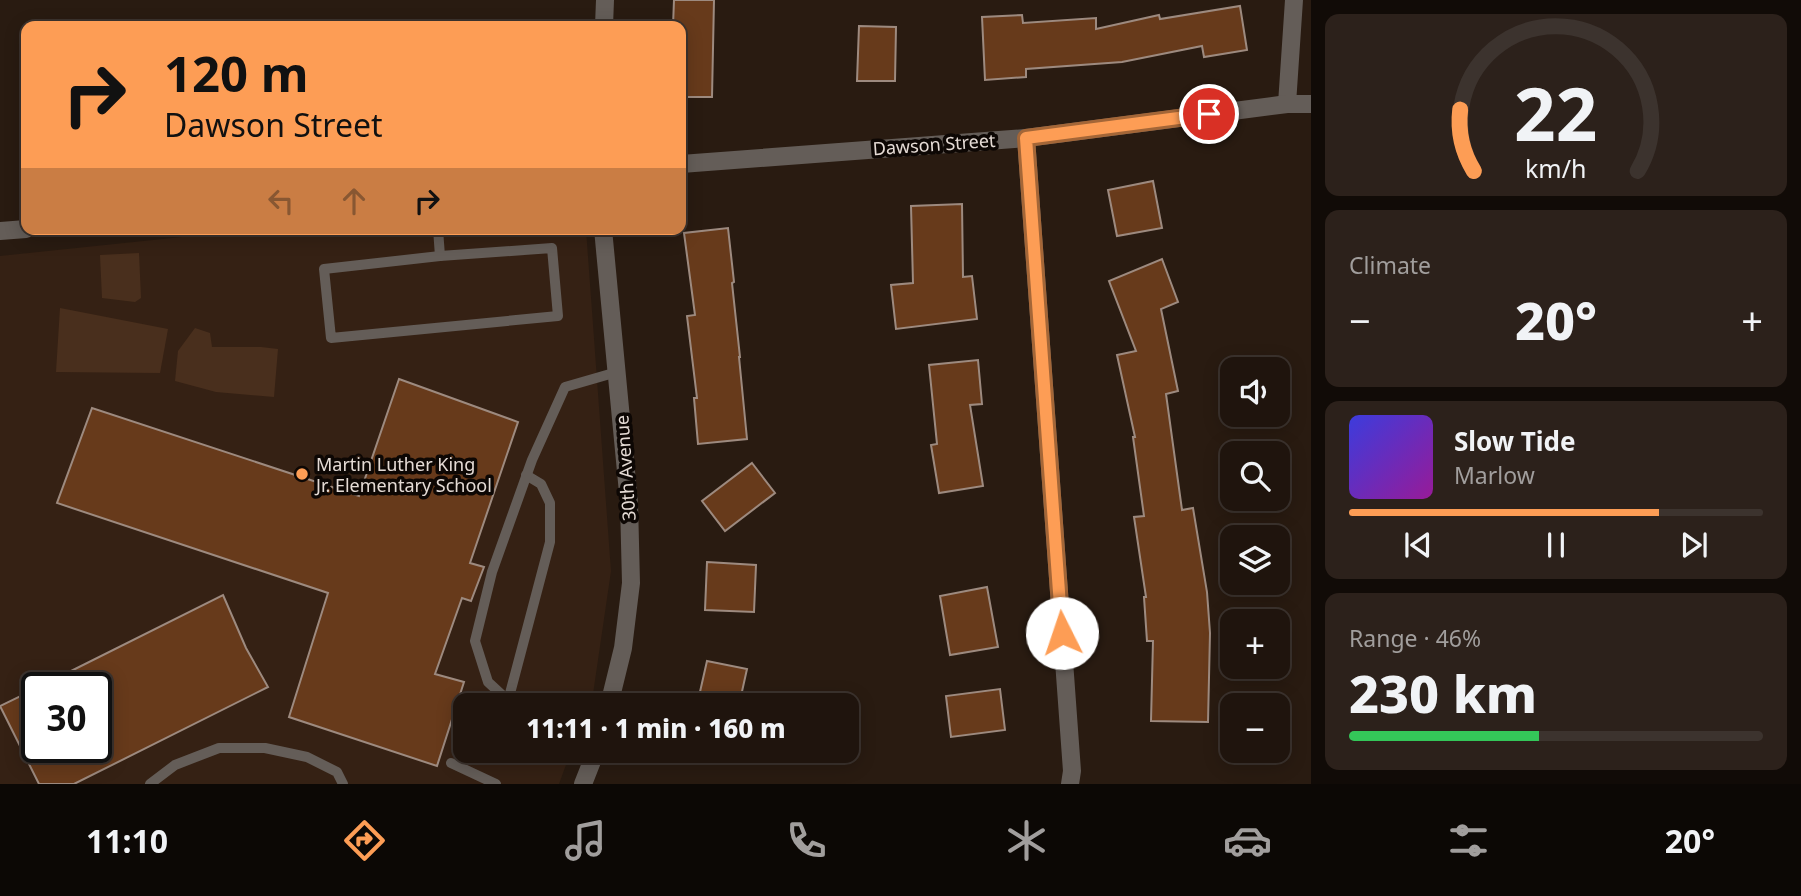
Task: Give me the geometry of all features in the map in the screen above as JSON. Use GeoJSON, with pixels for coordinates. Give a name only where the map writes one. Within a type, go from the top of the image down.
{"type":"FeatureCollection","features":[{"type":"Feature","properties":{"kind":"street"},"geometry":{"type":"LineString","coordinates":[[604,21],[606,0]]}},
{"type":"Feature","properties":{"kind":"street"},"geometry":{"type":"LineString","coordinates":[[1287,104],[1294,0]]}},
{"type":"Feature","properties":{"kind":"street","name":"Dawson Street"},"geometry":{"type":"LineString","coordinates":[[686,164],[1026,138],[1287,104],[1311,104]]}},
{"type":"Feature","properties":{"kind":"street"},"geometry":{"type":"LineString","coordinates":[[1026,138],[1072,771],[1070,784]]}},
{"type":"Feature","properties":{"kind":"street"},"geometry":{"type":"LineString","coordinates":[[0,231],[21,229]]}},
{"type":"Feature","properties":{"kind":"street","name":"30th Avenue"},"geometry":{"type":"LineString","coordinates":[[605,235],[629,503],[631,583],[623,648],[612,693]]}},
{"type":"Feature","properties":{"kind":"street"},"geometry":{"type":"LineString","coordinates":[[583,784],[591,763]]}},
{"type":"Feature","properties":{"kind":"lane"},"geometry":{"type":"LineString","coordinates":[[438,235],[440,256]]}},
{"type":"Feature","properties":{"kind":"lane"},"geometry":{"type":"LineString","coordinates":[[552,248],[558,316],[331,338],[324,268],[440,256],[552,248]]}},
{"type":"Feature","properties":{"kind":"lane"},"geometry":{"type":"LineString","coordinates":[[500,693],[488,682],[475,641],[488,585],[526,475],[565,387],[617,372]]}},
{"type":"Feature","properties":{"kind":"lane"},"geometry":{"type":"LineString","coordinates":[[513,693],[550,542],[550,503],[541,484],[526,475]]}},
{"type":"Feature","properties":{"kind":"lane"},"geometry":{"type":"LineString","coordinates":[[150,784],[175,765],[219,748],[265,747],[307,757],[337,772],[344,784]]}},
{"type":"Feature","properties":{"kind":"lane"},"geometry":{"type":"LineString","coordinates":[[451,764],[496,784]]}},
{"type":"Feature","properties":{"kind":"shaded area","name":"Martin Luther King Jr. Elementary School"},"geometry":{"type":"Polygon","coordinates":[[[201,235],[586,235],[611,571],[593,693],[453,693],[453,763],[567,763],[559,784],[0,784],[0,256],[201,235]]]}},
{"type":"Feature","properties":{"kind":"shaded area"},"geometry":{"type":"Polygon","coordinates":[[[139,253],[141,298],[135,302],[102,298],[100,255],[139,253]]]}},
{"type":"Feature","properties":{"kind":"shaded area"},"geometry":{"type":"Polygon","coordinates":[[[60,308],[168,329],[160,373],[56,372],[60,308]]]}},
{"type":"Feature","properties":{"kind":"shaded area"},"geometry":{"type":"Polygon","coordinates":[[[195,328],[210,333],[212,347],[278,349],[274,397],[216,392],[175,381],[178,351],[195,328]]]}},
{"type":"Feature","properties":{"kind":"building"},"geometry":{"type":"Polygon","coordinates":[[[674,0],[714,0],[712,97],[686,97],[686,21],[673,21],[674,0]]]}},
{"type":"Feature","properties":{"kind":"building"},"geometry":{"type":"Polygon","coordinates":[[[1240,6],[1247,50],[1204,57],[1202,46],[1122,62],[1026,69],[1026,77],[985,80],[982,17],[1022,15],[1023,23],[1096,18],[1096,29],[1159,15],[1160,19],[1240,6]]]}},
{"type":"Feature","properties":{"kind":"building"},"geometry":{"type":"Polygon","coordinates":[[[859,26],[896,27],[895,81],[857,81],[859,26]]]}},
{"type":"Feature","properties":{"kind":"building"},"geometry":{"type":"Polygon","coordinates":[[[1153,181],[1162,228],[1117,236],[1108,190],[1153,181]]]}},
{"type":"Feature","properties":{"kind":"building"},"geometry":{"type":"Polygon","coordinates":[[[962,204],[963,277],[972,276],[977,319],[896,329],[891,285],[913,283],[911,206],[962,204]]]}},
{"type":"Feature","properties":{"kind":"building"},"geometry":{"type":"Polygon","coordinates":[[[728,228],[747,439],[698,444],[694,398],[697,398],[687,316],[695,315],[686,233],[728,228]]]}},
{"type":"Feature","properties":{"kind":"building"},"geometry":{"type":"Polygon","coordinates":[[[1162,259],[1178,302],[1161,309],[1178,391],[1166,394],[1182,510],[1193,508],[1207,592],[1210,633],[1208,722],[1151,721],[1153,641],[1147,641],[1146,597],[1134,517],[1144,516],[1135,437],[1117,355],[1136,351],[1109,281],[1162,259]]]}},
{"type":"Feature","properties":{"kind":"building"},"geometry":{"type":"Polygon","coordinates":[[[978,360],[982,404],[970,405],[983,486],[939,493],[931,445],[937,444],[929,365],[978,360]]]}},
{"type":"Feature","properties":{"kind":"building"},"geometry":{"type":"Polygon","coordinates":[[[399,379],[518,422],[470,563],[484,567],[471,601],[462,598],[435,674],[464,682],[460,693],[453,693],[453,716],[437,766],[289,717],[328,593],[57,503],[92,408],[359,496],[399,379]]]}},
{"type":"Feature","properties":{"kind":"building"},"geometry":{"type":"Polygon","coordinates":[[[752,463],[775,493],[725,531],[702,501],[752,463]]]}},
{"type":"Feature","properties":{"kind":"building"},"geometry":{"type":"Polygon","coordinates":[[[707,562],[756,565],[754,612],[705,610],[707,562]]]}},
{"type":"Feature","properties":{"kind":"building"},"geometry":{"type":"Polygon","coordinates":[[[987,587],[998,647],[950,655],[940,596],[987,587]]]}},
{"type":"Feature","properties":{"kind":"building"},"geometry":{"type":"Polygon","coordinates":[[[223,595],[246,648],[268,687],[74,784],[39,784],[28,763],[112,763],[112,672],[68,672],[223,595]]]}},
{"type":"Feature","properties":{"kind":"building"},"geometry":{"type":"Polygon","coordinates":[[[707,661],[747,669],[742,693],[700,693],[707,661]]]}},
{"type":"Feature","properties":{"kind":"building"},"geometry":{"type":"Polygon","coordinates":[[[1000,689],[1005,730],[951,737],[946,696],[1000,689]]]}},
{"type":"Feature","properties":{"kind":"building"},"geometry":{"type":"Polygon","coordinates":[[[21,696],[21,748],[0,706],[21,696]]]}},
{"type":"Feature","properties":{"kind":"place","name":"Martin Luther King Jr. Elementary School"},"geometry":{"type":"Point","coordinates":[302,474]}},
{"type":"Feature","properties":{"kind":"route"},"geometry":{"type":"LineString","coordinates":[[1062,633],[1026,138],[1209,114]]}}]}
